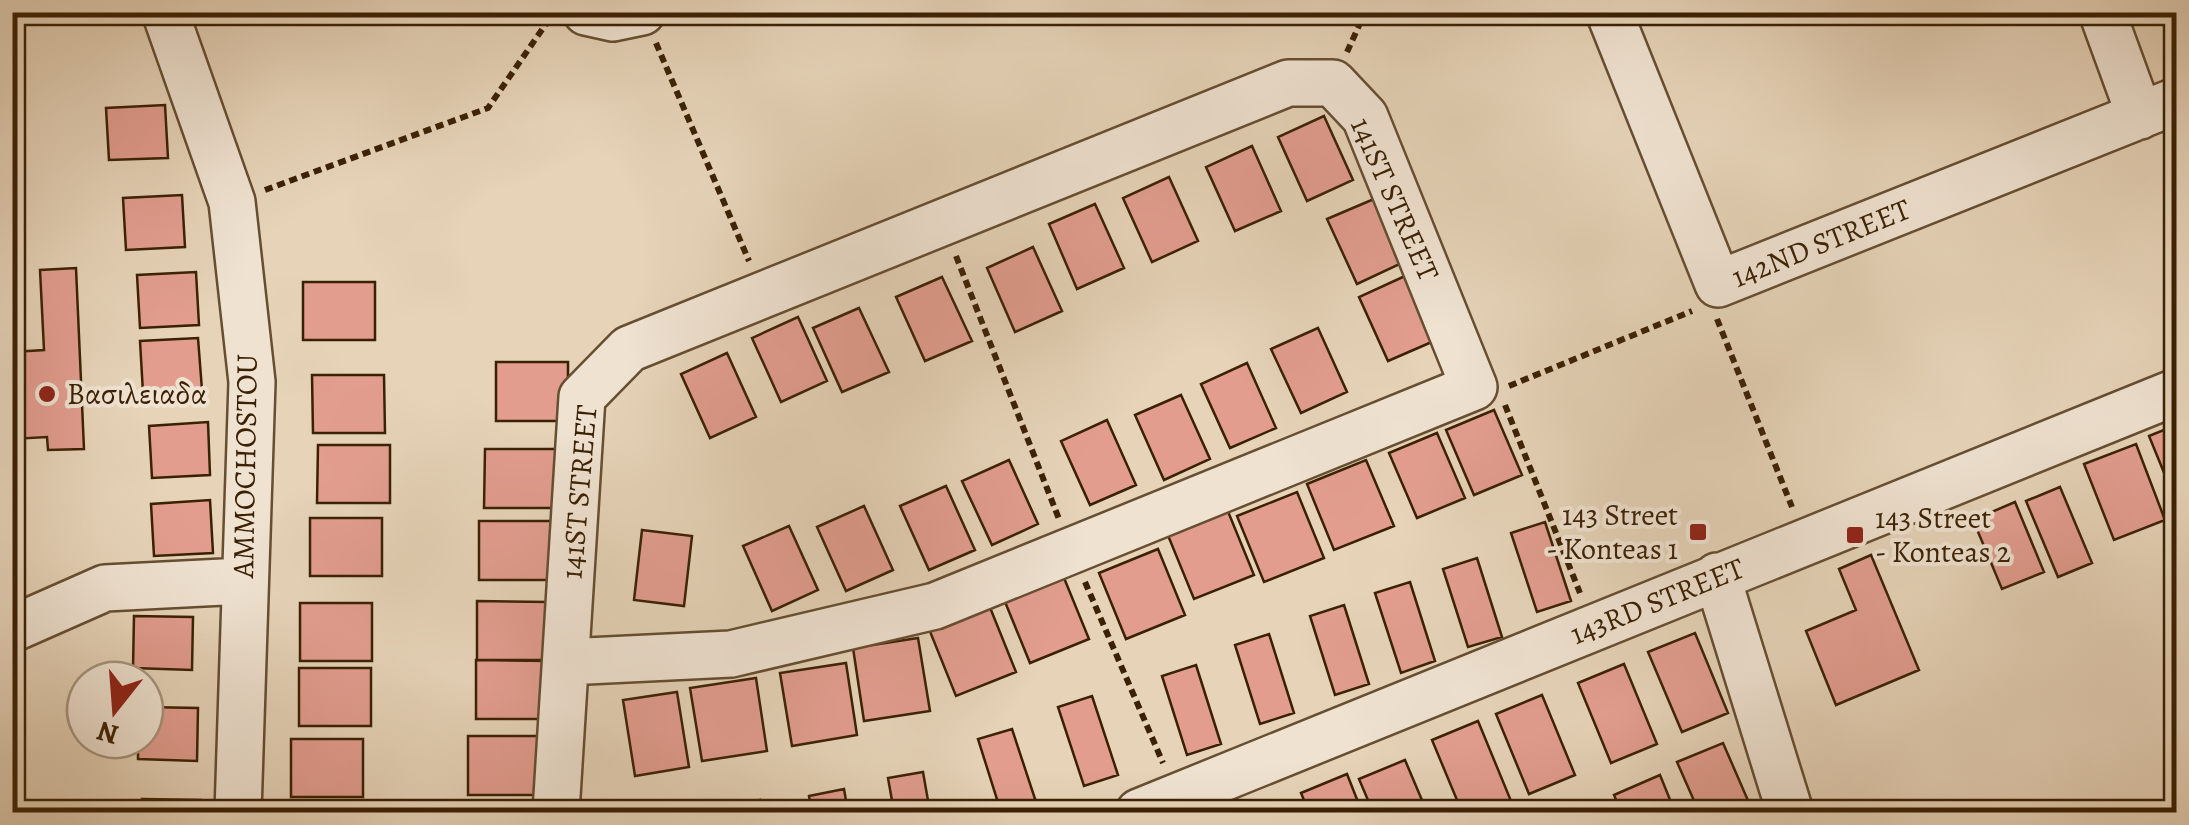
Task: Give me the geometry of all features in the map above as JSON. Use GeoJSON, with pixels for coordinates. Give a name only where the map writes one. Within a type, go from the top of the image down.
{"type":"FeatureCollection","features":[{"type":"Feature","properties":{"kind":"street","name":"AMMOCHOSTOU"},"geometry":{"type":"LineString","coordinates":[[165,12],[232,202],[252,382],[238,812]]}},
{"type":"Feature","properties":{"kind":"street"},"geometry":{"type":"LineString","coordinates":[[586,12],[646,21]]}},
{"type":"Feature","properties":{"kind":"street","name":"142ND STREET"},"geometry":{"type":"LineString","coordinates":[[1609,12],[1714,294],[2158,108],[2102,12]]}},
{"type":"Feature","properties":{"kind":"street","name":"141ST STREET"},"geometry":{"type":"LineString","coordinates":[[556,812],[582,397],[629,349],[1288,84],[1333,83],[1366,117],[1474,387],[934,606],[730,654],[566,662]]}},
{"type":"Feature","properties":{"kind":"street","name":"143RD STREET"},"geometry":{"type":"LineString","coordinates":[[1139,812],[2176,392]]}},
{"type":"Feature","properties":{"kind":"street"},"geometry":{"type":"LineString","coordinates":[[1717,576],[1790,812]]}},
{"type":"Feature","properties":{"kind":"street"},"geometry":{"type":"LineString","coordinates":[[12,629],[105,588],[243,581]]}},
{"type":"Feature","properties":{"kind":"path"},"geometry":{"type":"LineString","coordinates":[[232,202],[488,108],[554,12]]}},
{"type":"Feature","properties":{"kind":"path"},"geometry":{"type":"LineString","coordinates":[[1333,83],[1361,16],[1378,12]]}},
{"type":"Feature","properties":{"kind":"path"},"geometry":{"type":"LineString","coordinates":[[646,21],[763,295]]}},
{"type":"Feature","properties":{"kind":"path"},"geometry":{"type":"LineString","coordinates":[[1594,627],[1499,390],[1714,294],[1806,540]]}},
{"type":"Feature","properties":{"kind":"building"},"geometry":{"type":"Polygon","coordinates":[[[165,105],[168,158],[109,160],[106,108],[165,105]]]}},
{"type":"Feature","properties":{"kind":"building"},"geometry":{"type":"Polygon","coordinates":[[[1324,116],[1353,180],[1307,201],[1278,137],[1324,116]]]}},
{"type":"Feature","properties":{"kind":"building"},"geometry":{"type":"Polygon","coordinates":[[[1252,146],[1281,211],[1235,231],[1206,167],[1252,146]]]}},
{"type":"Feature","properties":{"kind":"building"},"geometry":{"type":"Polygon","coordinates":[[[1169,177],[1198,241],[1152,262],[1123,198],[1169,177]]]}},
{"type":"Feature","properties":{"kind":"building"},"geometry":{"type":"Polygon","coordinates":[[[182,195],[185,247],[126,250],[123,198],[182,195]]]}},
{"type":"Feature","properties":{"kind":"building"},"geometry":{"type":"Polygon","coordinates":[[[1374,199],[1402,263],[1357,284],[1327,219],[1374,199]]]}},
{"type":"Feature","properties":{"kind":"building"},"geometry":{"type":"Polygon","coordinates":[[[1095,204],[1124,268],[1077,289],[1049,224],[1095,204]]]}},
{"type":"Feature","properties":{"kind":"building"},"geometry":{"type":"Polygon","coordinates":[[[1033,247],[1062,311],[1015,332],[987,268],[1033,247]]]}},
{"type":"Feature","properties":{"kind":"building","name":"Βασιλειαδα"},"geometry":{"type":"Polygon","coordinates":[[[76,268],[84,449],[48,450],[47,437],[12,439],[12,352],[44,350],[40,270],[76,268]]]}},
{"type":"Feature","properties":{"kind":"building"},"geometry":{"type":"Polygon","coordinates":[[[196,272],[199,325],[140,328],[137,275],[196,272]]]}},
{"type":"Feature","properties":{"kind":"building"},"geometry":{"type":"Polygon","coordinates":[[[1405,276],[1434,341],[1388,361],[1359,297],[1405,276]]]}},
{"type":"Feature","properties":{"kind":"building"},"geometry":{"type":"Polygon","coordinates":[[[942,277],[972,341],[925,361],[896,297],[942,277]]]}},
{"type":"Feature","properties":{"kind":"building"},"geometry":{"type":"Polygon","coordinates":[[[303,282],[375,282],[375,340],[303,340],[303,282]]]}},
{"type":"Feature","properties":{"kind":"building"},"geometry":{"type":"Polygon","coordinates":[[[859,308],[889,372],[842,392],[813,328],[859,308]]]}},
{"type":"Feature","properties":{"kind":"building"},"geometry":{"type":"Polygon","coordinates":[[[798,317],[827,381],[781,402],[752,338],[798,317]]]}},
{"type":"Feature","properties":{"kind":"building"},"geometry":{"type":"Polygon","coordinates":[[[1318,328],[1347,392],[1301,413],[1271,349],[1318,328]]]}},
{"type":"Feature","properties":{"kind":"building"},"geometry":{"type":"Polygon","coordinates":[[[198,338],[202,390],[143,393],[140,341],[198,338]]]}},
{"type":"Feature","properties":{"kind":"building"},"geometry":{"type":"Polygon","coordinates":[[[727,353],[756,417],[710,438],[681,374],[727,353]]]}},
{"type":"Feature","properties":{"kind":"building"},"geometry":{"type":"Polygon","coordinates":[[[496,362],[568,362],[568,421],[496,421],[496,362]]]}},
{"type":"Feature","properties":{"kind":"building"},"geometry":{"type":"Polygon","coordinates":[[[1247,363],[1276,428],[1230,448],[1201,384],[1247,363]]]}},
{"type":"Feature","properties":{"kind":"building"},"geometry":{"type":"Polygon","coordinates":[[[312,375],[384,375],[385,433],[313,433],[312,375]]]}},
{"type":"Feature","properties":{"kind":"building"},"geometry":{"type":"Polygon","coordinates":[[[1181,395],[1210,459],[1164,480],[1135,415],[1181,395]]]}},
{"type":"Feature","properties":{"kind":"building"},"geometry":{"type":"Polygon","coordinates":[[[1494,410],[1522,475],[1474,495],[1446,430],[1494,410]]]}},
{"type":"Feature","properties":{"kind":"building"},"geometry":{"type":"Polygon","coordinates":[[[1107,420],[1136,485],[1090,505],[1061,441],[1107,420]]]}},
{"type":"Feature","properties":{"kind":"building"},"geometry":{"type":"Polygon","coordinates":[[[208,422],[210,475],[152,478],[149,426],[208,422]]]}},
{"type":"Feature","properties":{"kind":"building"},"geometry":{"type":"Polygon","coordinates":[[[2176,425],[2176,502],[2149,436],[2176,425]]]}},
{"type":"Feature","properties":{"kind":"building"},"geometry":{"type":"Polygon","coordinates":[[[1437,433],[1465,498],[1417,518],[1389,453],[1437,433]]]}},
{"type":"Feature","properties":{"kind":"building"},"geometry":{"type":"Polygon","coordinates":[[[2136,444],[2165,520],[2114,540],[2084,464],[2136,444]]]}},
{"type":"Feature","properties":{"kind":"building"},"geometry":{"type":"Polygon","coordinates":[[[318,445],[390,445],[390,503],[317,503],[318,445]]]}},
{"type":"Feature","properties":{"kind":"building"},"geometry":{"type":"Polygon","coordinates":[[[485,449],[557,449],[557,508],[484,508],[485,449]]]}},
{"type":"Feature","properties":{"kind":"building"},"geometry":{"type":"Polygon","coordinates":[[[1009,460],[1038,524],[992,545],[962,481],[1009,460]]]}},
{"type":"Feature","properties":{"kind":"building"},"geometry":{"type":"Polygon","coordinates":[[[1366,460],[1394,526],[1334,550],[1307,484],[1366,460]]]}},
{"type":"Feature","properties":{"kind":"building"},"geometry":{"type":"Polygon","coordinates":[[[946,486],[975,550],[929,570],[900,506],[946,486]]]}},
{"type":"Feature","properties":{"kind":"building"},"geometry":{"type":"Polygon","coordinates":[[[2060,487],[2092,563],[2058,577],[2026,501],[2060,487]]]}},
{"type":"Feature","properties":{"kind":"building"},"geometry":{"type":"Polygon","coordinates":[[[1297,492],[1324,558],[1264,582],[1237,516],[1297,492]]]}},
{"type":"Feature","properties":{"kind":"building"},"geometry":{"type":"Polygon","coordinates":[[[210,500],[213,553],[154,556],[151,504],[210,500]]]}},
{"type":"Feature","properties":{"kind":"building"},"geometry":{"type":"Polygon","coordinates":[[[2015,502],[2044,572],[2002,589],[1973,520],[2015,502]]]}},
{"type":"Feature","properties":{"kind":"building"},"geometry":{"type":"Polygon","coordinates":[[[864,506],[893,570],[846,591],[817,527],[864,506]]]}},
{"type":"Feature","properties":{"kind":"building"},"geometry":{"type":"Polygon","coordinates":[[[1227,509],[1254,575],[1194,599],[1167,533],[1227,509]]]}},
{"type":"Feature","properties":{"kind":"building"},"geometry":{"type":"Polygon","coordinates":[[[310,518],[382,518],[382,576],[310,576],[310,518]]]}},
{"type":"Feature","properties":{"kind":"building"},"geometry":{"type":"Polygon","coordinates":[[[479,521],[551,521],[551,580],[479,580],[479,521]]]}},
{"type":"Feature","properties":{"kind":"building"},"geometry":{"type":"Polygon","coordinates":[[[1545,522],[1571,601],[1537,612],[1511,533],[1545,522]]]}},
{"type":"Feature","properties":{"kind":"building"},"geometry":{"type":"Polygon","coordinates":[[[789,526],[818,590],[772,611],[743,546],[789,526]]]}},
{"type":"Feature","properties":{"kind":"building"},"geometry":{"type":"Polygon","coordinates":[[[642,530],[692,536],[684,606],[634,600],[642,530]]]}},
{"type":"Feature","properties":{"kind":"building"},"geometry":{"type":"Polygon","coordinates":[[[1158,549],[1185,615],[1126,639],[1099,573],[1158,549]]]}},
{"type":"Feature","properties":{"kind":"building"},"geometry":{"type":"Polygon","coordinates":[[[1871,555],[1919,670],[1836,705],[1806,631],[1856,610],[1839,569],[1871,555]]]}},
{"type":"Feature","properties":{"kind":"building"},"geometry":{"type":"Polygon","coordinates":[[[1477,558],[1502,637],[1468,647],[1443,569],[1477,558]]]}},
{"type":"Feature","properties":{"kind":"building"},"geometry":{"type":"Polygon","coordinates":[[[1062,573],[1089,639],[1030,663],[1003,597],[1062,573]]]}},
{"type":"Feature","properties":{"kind":"building"},"geometry":{"type":"Polygon","coordinates":[[[1410,582],[1435,661],[1401,673],[1375,593],[1410,582]]]}},
{"type":"Feature","properties":{"kind":"building"},"geometry":{"type":"Polygon","coordinates":[[[477,601],[549,602],[549,660],[477,660],[477,601]]]}},
{"type":"Feature","properties":{"kind":"building"},"geometry":{"type":"Polygon","coordinates":[[[300,603],[372,603],[372,661],[300,661],[300,603]]]}},
{"type":"Feature","properties":{"kind":"building"},"geometry":{"type":"Polygon","coordinates":[[[989,605],[1016,672],[956,696],[929,629],[989,605]]]}},
{"type":"Feature","properties":{"kind":"building"},"geometry":{"type":"Polygon","coordinates":[[[1344,605],[1369,684],[1335,695],[1310,616],[1344,605]]]}},
{"type":"Feature","properties":{"kind":"building"},"geometry":{"type":"Polygon","coordinates":[[[134,616],[193,617],[192,670],[165,669],[165,660],[133,660],[134,616]]]}},
{"type":"Feature","properties":{"kind":"building"},"geometry":{"type":"Polygon","coordinates":[[[1695,633],[1728,713],[1682,732],[1648,652],[1695,633]]]}},
{"type":"Feature","properties":{"kind":"building"},"geometry":{"type":"Polygon","coordinates":[[[1269,634],[1294,713],[1260,724],[1235,645],[1269,634]]]}},
{"type":"Feature","properties":{"kind":"building"},"geometry":{"type":"Polygon","coordinates":[[[918,638],[930,711],[864,721],[853,648],[918,638]]]}},
{"type":"Feature","properties":{"kind":"building"},"geometry":{"type":"Polygon","coordinates":[[[476,660],[548,661],[548,719],[476,719],[476,660]]]}},
{"type":"Feature","properties":{"kind":"building"},"geometry":{"type":"Polygon","coordinates":[[[846,663],[857,735],[792,746],[780,673],[846,663]]]}},
{"type":"Feature","properties":{"kind":"building"},"geometry":{"type":"Polygon","coordinates":[[[1624,664],[1657,744],[1611,763],[1578,683],[1624,664]]]}},
{"type":"Feature","properties":{"kind":"building"},"geometry":{"type":"Polygon","coordinates":[[[1196,665],[1221,744],[1187,755],[1162,676],[1196,665]]]}},
{"type":"Feature","properties":{"kind":"building"},"geometry":{"type":"Polygon","coordinates":[[[299,668],[371,668],[371,726],[299,726],[299,668]]]}},
{"type":"Feature","properties":{"kind":"building"},"geometry":{"type":"Polygon","coordinates":[[[756,678],[767,751],[702,761],[690,688],[756,678]]]}},
{"type":"Feature","properties":{"kind":"building"},"geometry":{"type":"Polygon","coordinates":[[[677,692],[689,767],[635,776],[623,700],[677,692]]]}},
{"type":"Feature","properties":{"kind":"building"},"geometry":{"type":"Polygon","coordinates":[[[1542,695],[1575,775],[1529,794],[1496,714],[1542,695]]]}},
{"type":"Feature","properties":{"kind":"building"},"geometry":{"type":"Polygon","coordinates":[[[1092,696],[1118,775],[1084,786],[1058,707],[1092,696]]]}},
{"type":"Feature","properties":{"kind":"building"},"geometry":{"type":"Polygon","coordinates":[[[165,707],[198,708],[197,761],[165,760],[165,707]]]}},
{"type":"Feature","properties":{"kind":"building"},"geometry":{"type":"Polygon","coordinates":[[[1478,721],[1511,801],[1484,812],[1462,812],[1432,740],[1478,721]]]}},
{"type":"Feature","properties":{"kind":"building"},"geometry":{"type":"Polygon","coordinates":[[[1012,729],[1038,808],[1024,812],[1001,812],[978,739],[1012,729]]]}},
{"type":"Feature","properties":{"kind":"building"},"geometry":{"type":"Polygon","coordinates":[[[468,736],[540,736],[540,795],[468,795],[468,736]]]}},
{"type":"Feature","properties":{"kind":"building"},"geometry":{"type":"Polygon","coordinates":[[[291,739],[363,739],[363,797],[291,797],[291,739]]]}},
{"type":"Feature","properties":{"kind":"building"},"geometry":{"type":"Polygon","coordinates":[[[1723,743],[1753,812],[1699,812],[1677,762],[1723,743]]]}},
{"type":"Feature","properties":{"kind":"building"},"geometry":{"type":"Polygon","coordinates":[[[1405,760],[1427,812],[1373,812],[1359,779],[1405,760]]]}},
{"type":"Feature","properties":{"kind":"building"},"geometry":{"type":"Polygon","coordinates":[[[923,772],[930,812],[894,812],[888,778],[923,772]]]}},
{"type":"Feature","properties":{"kind":"building"},"geometry":{"type":"Polygon","coordinates":[[[1347,774],[1362,812],[1309,812],[1301,793],[1347,774]]]}},
{"type":"Feature","properties":{"kind":"building"},"geometry":{"type":"Polygon","coordinates":[[[1660,775],[1675,812],[1621,812],[1614,795],[1660,775]]]}},
{"type":"Feature","properties":{"kind":"building"},"geometry":{"type":"Polygon","coordinates":[[[844,789],[848,812],[812,812],[809,796],[844,789]]]}},
{"type":"Feature","properties":{"kind":"building"},"geometry":{"type":"Polygon","coordinates":[[[142,799],[201,800],[201,812],[142,812],[142,799]]]}},
{"type":"Feature","properties":{"kind":"building"},"geometry":{"type":"Polygon","coordinates":[[[760,800],[762,812],[725,812],[724,806],[760,800]]]}},
{"type":"Feature","properties":{"kind":"building"},"geometry":{"type":"Polygon","coordinates":[[[1584,802],[1589,812],[1559,812],[1584,802]]]}},
{"type":"Feature","properties":{"kind":"place","name":"Βασιλειαδα"},"geometry":{"type":"Point","coordinates":[47,394]}},
{"type":"Feature","properties":{"kind":"place","name":"143 Street - Konteas 1"},"geometry":{"type":"Point","coordinates":[1698,532]}},
{"type":"Feature","properties":{"kind":"place","name":"143 Street - Konteas 2"},"geometry":{"type":"Point","coordinates":[1855,535]}}]}
